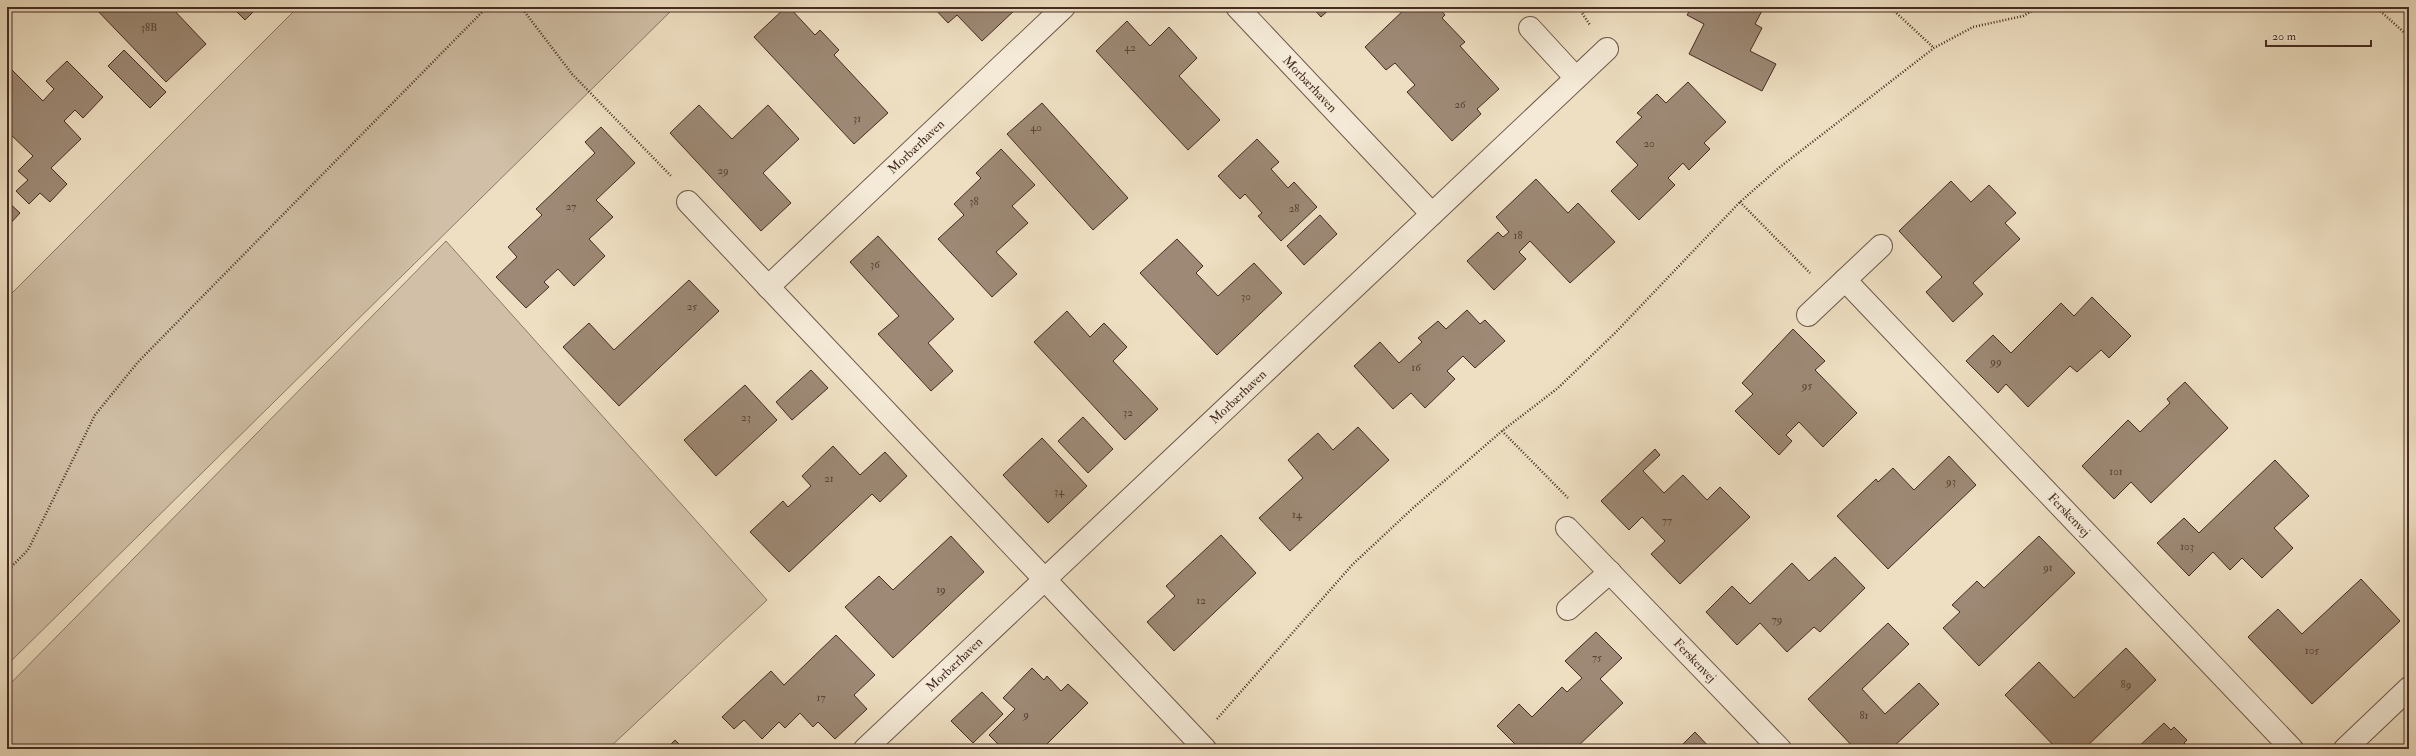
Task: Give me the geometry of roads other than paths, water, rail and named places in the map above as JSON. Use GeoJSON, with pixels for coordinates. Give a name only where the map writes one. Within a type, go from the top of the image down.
{"type":"FeatureCollection","features":[{"type":"Feature","properties":{"kind":"street","name":"Morbærhaven"},"geometry":{"type":"LineString","coordinates":[[768,287],[1064,7]]}},
{"type":"Feature","properties":{"kind":"street","name":"Morbærhaven"},"geometry":{"type":"LineString","coordinates":[[1237,7],[1432,214]]}},
{"type":"Feature","properties":{"kind":"street"},"geometry":{"type":"LineString","coordinates":[[1530,28],[1576,78]]}},
{"type":"Feature","properties":{"kind":"street","name":"Morbærhaven"},"geometry":{"type":"LineString","coordinates":[[865,749],[1607,49]]}},
{"type":"Feature","properties":{"kind":"street"},"geometry":{"type":"LineString","coordinates":[[688,202],[1201,745]]}},
{"type":"Feature","properties":{"kind":"street"},"geometry":{"type":"LineString","coordinates":[[1808,315],[1881,246]]}},
{"type":"Feature","properties":{"kind":"street","name":"Ferskenvej"},"geometry":{"type":"LineString","coordinates":[[1845,280],[2292,749]]}},
{"type":"Feature","properties":{"kind":"street","name":"Ferskenvej"},"geometry":{"type":"LineString","coordinates":[[1568,528],[1780,749]]}},
{"type":"Feature","properties":{"kind":"street"},"geometry":{"type":"LineString","coordinates":[[1568,609],[1610,572]]}},
{"type":"Feature","properties":{"kind":"street"},"geometry":{"type":"LineString","coordinates":[[2345,749],[2409,688]]}}]}
